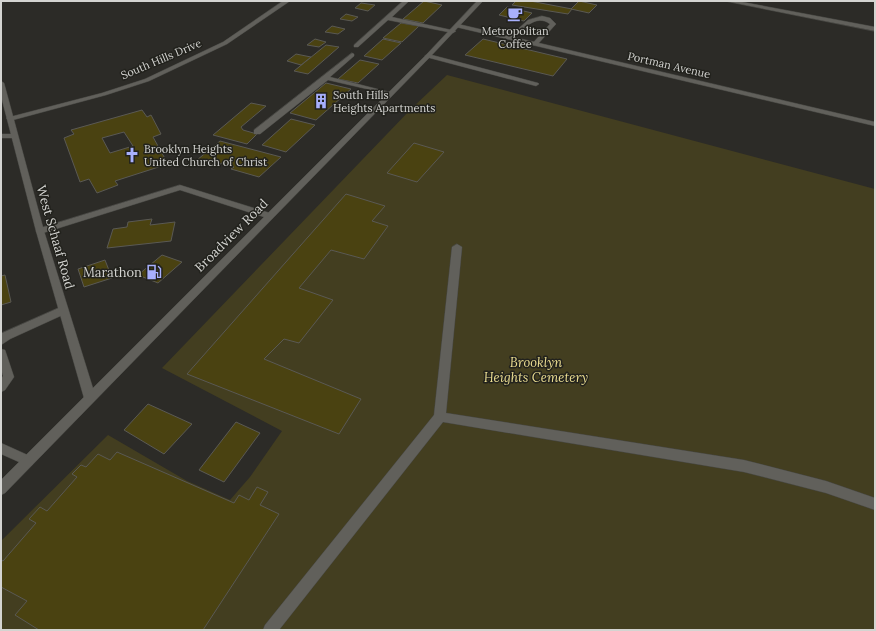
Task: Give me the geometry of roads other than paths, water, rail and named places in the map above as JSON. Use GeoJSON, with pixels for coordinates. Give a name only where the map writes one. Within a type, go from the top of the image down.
{"type":"FeatureCollection","features":[{"type":"Feature","properties":{"kind":"street","name":"South Hills Drive"},"geometry":{"type":"LineString","coordinates":[[10,118],[104,94],[147,80],[225,43],[287,1]]}},
{"type":"Feature","properties":{"kind":"street"},"geometry":{"type":"LineString","coordinates":[[356,46],[406,1]]}},
{"type":"Feature","properties":{"kind":"street","name":"Broadview Road"},"geometry":{"type":"LineString","coordinates":[[1,489],[456,28],[480,1]]}},
{"type":"Feature","properties":{"kind":"street"},"geometry":{"type":"LineString","coordinates":[[728,1],[875,29]]}},
{"type":"Feature","properties":{"kind":"street","name":"Portman Avenue"},"geometry":{"type":"LineString","coordinates":[[388,18],[510,38],[875,124]]}},
{"type":"Feature","properties":{"kind":"street"},"geometry":{"type":"LineString","coordinates":[[510,38],[528,22],[543,18],[550,20],[553,24],[535,44]]}},
{"type":"Feature","properties":{"kind":"street"},"geometry":{"type":"LineString","coordinates":[[327,78],[326,76],[352,55]]}},
{"type":"Feature","properties":{"kind":"street"},"geometry":{"type":"LineString","coordinates":[[428,56],[536,84]]}},
{"type":"Feature","properties":{"kind":"street"},"geometry":{"type":"LineString","coordinates":[[257,132],[322,80],[327,78],[391,94]]}},
{"type":"Feature","properties":{"kind":"street","name":"West Schaaf Road"},"geometry":{"type":"LineString","coordinates":[[1,83],[40,231],[90,398]]}},
{"type":"Feature","properties":{"kind":"street"},"geometry":{"type":"LineString","coordinates":[[1,136],[14,136]]}},
{"type":"Feature","properties":{"kind":"street"},"geometry":{"type":"LineString","coordinates":[[40,231],[180,187],[270,216]]}},
{"type":"Feature","properties":{"kind":"street"},"geometry":{"type":"LineString","coordinates":[[270,630],[440,417],[457,247]]}},
{"type":"Feature","properties":{"kind":"street"},"geometry":{"type":"LineString","coordinates":[[1,341],[6,336],[63,310]]}},
{"type":"Feature","properties":{"kind":"street"},"geometry":{"type":"LineString","coordinates":[[1,353],[9,377],[1,387]]}},
{"type":"Feature","properties":{"kind":"street"},"geometry":{"type":"LineString","coordinates":[[440,417],[744,466],[826,487],[875,504]]}},
{"type":"Feature","properties":{"kind":"street"},"geometry":{"type":"LineString","coordinates":[[1,448],[28,461]]}},
{"type":"Feature","properties":{"kind":"place","name":"Metropolitan Coffee"},"geometry":{"type":"Point","coordinates":[515,14]}},
{"type":"Feature","properties":{"kind":"place","name":"South Hills Heights Apartments"},"geometry":{"type":"Point","coordinates":[321,101]}},
{"type":"Feature","properties":{"kind":"place","name":"Brooklyn Heights United Church of Christ"},"geometry":{"type":"Point","coordinates":[132,155]}},
{"type":"Feature","properties":{"kind":"place","name":"Marathon"},"geometry":{"type":"Point","coordinates":[154,272]}},
{"type":"Feature","properties":{"kind":"park label","name":"Brooklyn Heights Cemetery"},"geometry":{"type":"Point","coordinates":[536,370]}}]}
